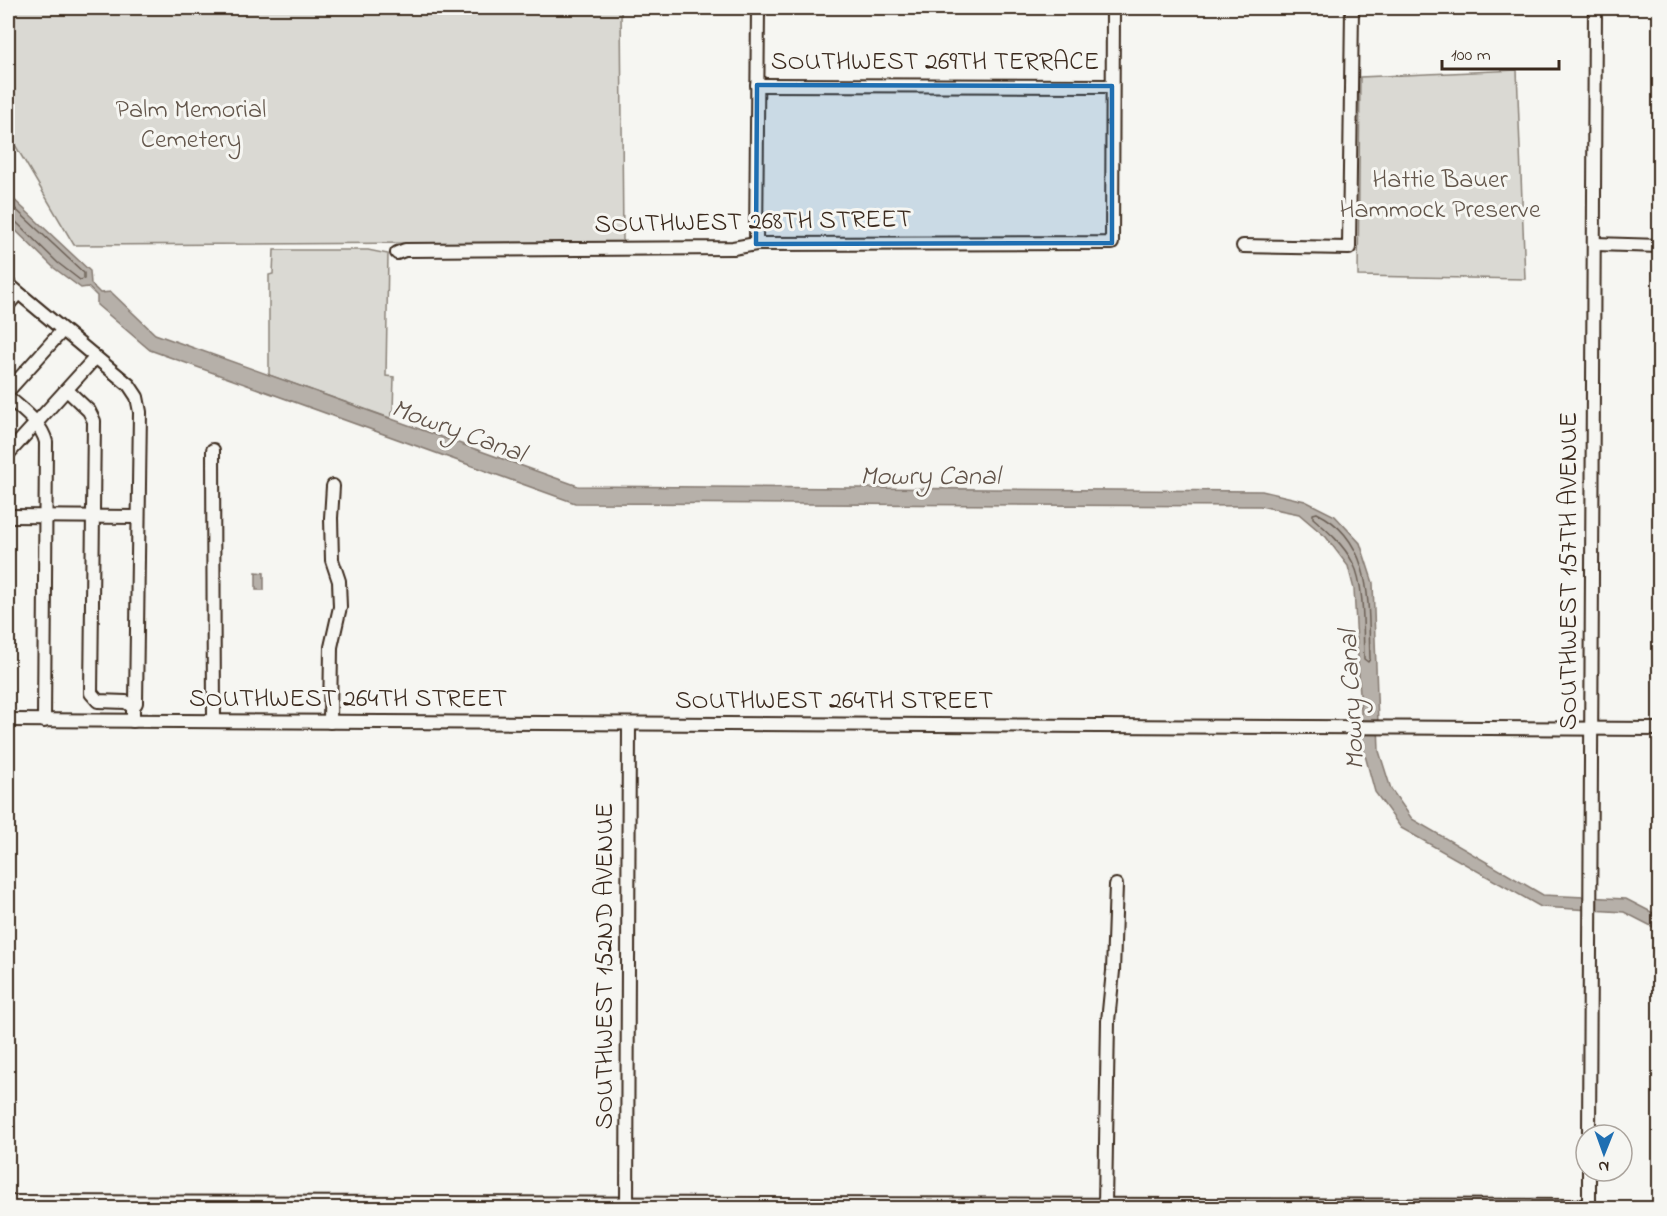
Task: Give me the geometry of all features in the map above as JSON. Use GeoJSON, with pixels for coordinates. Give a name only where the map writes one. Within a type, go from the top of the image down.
{"type":"FeatureCollection","features":[{"type":"Feature","properties":{"kind":"street"},"geometry":{"type":"LineString","coordinates":[[756,244],[758,8]]}},
{"type":"Feature","properties":{"kind":"street"},"geometry":{"type":"LineString","coordinates":[[1112,86],[1113,8]]}},
{"type":"Feature","properties":{"kind":"street"},"geometry":{"type":"LineString","coordinates":[[1243,246],[1349,248],[1352,8]]}},
{"type":"Feature","properties":{"kind":"street","name":"SOUTHWEST 157TH AVENUE"},"geometry":{"type":"LineString","coordinates":[[1589,1123],[1595,8]]}},
{"type":"Feature","properties":{"kind":"street","name":"SOUTHWEST 269TH TERRACE"},"geometry":{"type":"LineString","coordinates":[[757,85],[1112,86]]}},
{"type":"Feature","properties":{"kind":"street","name":"SOUTHWEST 268TH STREET"},"geometry":{"type":"LineString","coordinates":[[397,253],[405,250],[733,248],[756,244],[1112,243],[1112,86]]}},
{"type":"Feature","properties":{"kind":"street"},"geometry":{"type":"LineString","coordinates":[[1595,244],[1659,246]]}},
{"type":"Feature","properties":{"kind":"street"},"geometry":{"type":"LineString","coordinates":[[8,284],[129,385],[138,400],[140,412],[136,703],[133,707],[133,721]]}},
{"type":"Feature","properties":{"kind":"street"},"geometry":{"type":"LineString","coordinates":[[8,305],[18,294]]}},
{"type":"Feature","properties":{"kind":"street"},"geometry":{"type":"LineString","coordinates":[[8,390],[63,331]]}},
{"type":"Feature","properties":{"kind":"street"},"geometry":{"type":"LineString","coordinates":[[8,454],[95,357]]}},
{"type":"Feature","properties":{"kind":"street"},"geometry":{"type":"LineString","coordinates":[[66,390],[93,417],[92,693],[99,701],[124,702],[133,707]]}},
{"type":"Feature","properties":{"kind":"street"},"geometry":{"type":"LineString","coordinates":[[8,397],[36,423],[44,433],[46,442],[44,721]]}},
{"type":"Feature","properties":{"kind":"street"},"geometry":{"type":"LineString","coordinates":[[213,450],[213,722]]}},
{"type":"Feature","properties":{"kind":"street"},"geometry":{"type":"LineString","coordinates":[[330,722],[331,647],[340,607],[339,581],[332,560],[333,486]]}},
{"type":"Feature","properties":{"kind":"street"},"geometry":{"type":"LineString","coordinates":[[8,516],[138,517]]}},
{"type":"Feature","properties":{"kind":"street","name":"SOUTHWEST 264TH STREET"},"geometry":{"type":"LineString","coordinates":[[8,720],[1659,729]]}},
{"type":"Feature","properties":{"kind":"street","name":"SOUTHWEST 152ND AVENUE"},"geometry":{"type":"LineString","coordinates":[[627,1206],[629,724]]}},
{"type":"Feature","properties":{"kind":"street"},"geometry":{"type":"LineString","coordinates":[[1105,1205],[1108,1021],[1113,971],[1116,885]]}},
{"type":"Feature","properties":{"kind":"street"},"geometry":{"type":"LineString","coordinates":[[8,1202],[140,1205],[1588,1207],[1589,1183]]}},
{"type":"Feature","properties":{"kind":"highlighted area"},"geometry":{"type":"Polygon","coordinates":[[[757,85],[1112,86],[1112,243],[756,244],[757,85]]]}},
{"type":"Feature","properties":{"kind":"green space","name":"Palm Memorial Cemetery"},"geometry":{"type":"Polygon","coordinates":[[[11,8],[621,8],[623,242],[74,245],[8,133],[8,12],[11,8]]]}},
{"type":"Feature","properties":{"kind":"green space","name":"Hattie Bauer Hammock Preserve"},"geometry":{"type":"Polygon","coordinates":[[[1517,70],[1525,279],[1358,276],[1360,77],[1517,70]]]}},
{"type":"Feature","properties":{"kind":"green space"},"geometry":{"type":"Polygon","coordinates":[[[274,250],[368,250],[388,254],[386,376],[394,377],[393,410],[390,418],[269,375],[269,275],[273,274],[274,250]]]}},
{"type":"Feature","properties":{"kind":"water"},"geometry":{"type":"Polygon","coordinates":[[[8,194],[90,271],[91,284],[100,293],[111,292],[155,334],[578,486],[1262,491],[1305,501],[1335,516],[1360,543],[1373,583],[1379,751],[1391,789],[1412,819],[1543,895],[1626,899],[1659,916],[1659,930],[1624,912],[1541,907],[1401,828],[1375,792],[1363,748],[1354,589],[1348,566],[1326,537],[1299,514],[1260,506],[575,503],[150,350],[97,305],[97,296],[88,287],[81,288],[54,268],[8,223],[8,194]]]}},
{"type":"Feature","properties":{"kind":"water"},"geometry":{"type":"Polygon","coordinates":[[[256,572],[264,573],[264,590],[256,590],[256,572]]]}},
{"type":"Feature","properties":{"kind":"water label","name":"Mowry Canal"},"geometry":{"type":"Point","coordinates":[458,432]}},
{"type":"Feature","properties":{"kind":"water label","name":"Mowry Canal"},"geometry":{"type":"Point","coordinates":[930,477]}},
{"type":"Feature","properties":{"kind":"water label","name":"Mowry Canal"},"geometry":{"type":"Point","coordinates":[1353,700]}}]}
